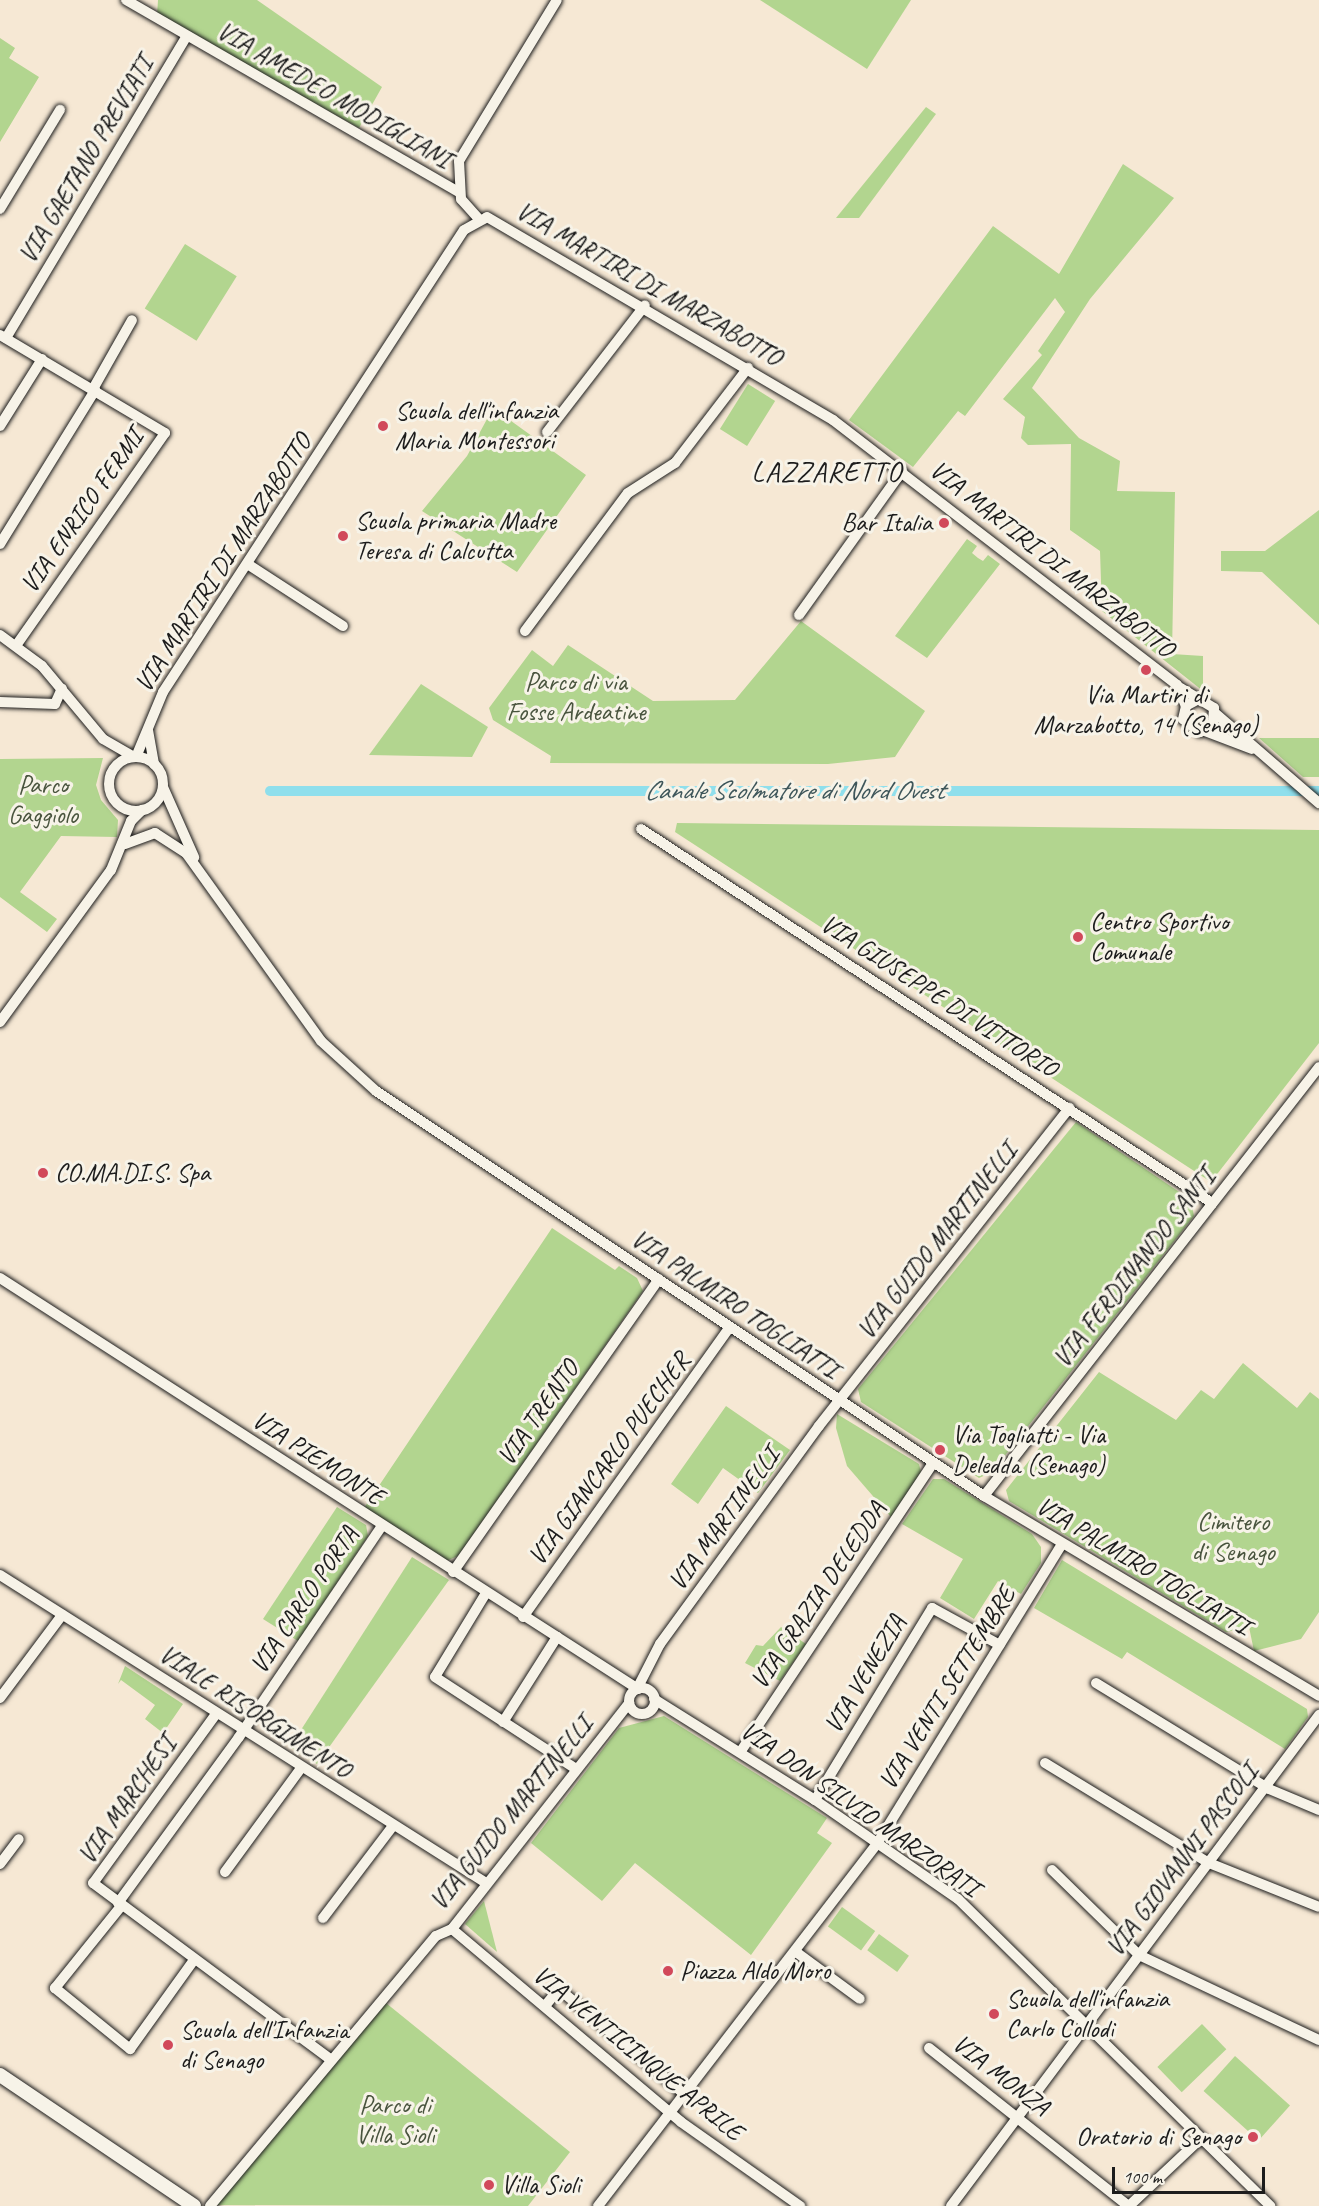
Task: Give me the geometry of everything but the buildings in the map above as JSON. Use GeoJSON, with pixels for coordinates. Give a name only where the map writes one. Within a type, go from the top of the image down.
{"type":"FeatureCollection","features":[{"type":"Feature","properties":{"kind":"street","name":"VIA AMEDEO MODIGLIANI"},"geometry":{"type":"LineString","coordinates":[[126,0],[458,192]]}},
{"type":"Feature","properties":{"kind":"street"},"geometry":{"type":"LineString","coordinates":[[478,218],[458,192],[456,176],[464,153],[557,0]]}},
{"type":"Feature","properties":{"kind":"street","name":"VIA GAETANO PREVIATI"},"geometry":{"type":"LineString","coordinates":[[3,336],[187,36]]}},
{"type":"Feature","properties":{"kind":"street"},"geometry":{"type":"LineString","coordinates":[[0,210],[60,110]]}},
{"type":"Feature","properties":{"kind":"street","name":"VIA MARTIRI DI MARZABOTTO"},"geometry":{"type":"LineString","coordinates":[[135,757],[163,692],[249,565],[464,230],[478,218],[502,222],[645,305],[748,368],[902,471],[1177,686],[1186,706]]}},
{"type":"Feature","properties":{"kind":"street"},"geometry":{"type":"LineString","coordinates":[[547,432],[645,305]]}},
{"type":"Feature","properties":{"kind":"street"},"geometry":{"type":"LineString","coordinates":[[0,544],[94,389],[132,320]]}},
{"type":"Feature","properties":{"kind":"street"},"geometry":{"type":"LineString","coordinates":[[3,336],[94,389]]}},
{"type":"Feature","properties":{"kind":"street"},"geometry":{"type":"LineString","coordinates":[[0,426],[42,359]]}},
{"type":"Feature","properties":{"kind":"street"},"geometry":{"type":"LineString","coordinates":[[525,631],[628,493],[675,463],[748,368]]}},
{"type":"Feature","properties":{"kind":"street","name":"VIA ENRICO FERMI"},"geometry":{"type":"LineString","coordinates":[[16,646],[165,433],[94,389]]}},
{"type":"Feature","properties":{"kind":"street"},"geometry":{"type":"LineString","coordinates":[[799,615],[902,471]]}},
{"type":"Feature","properties":{"kind":"street"},"geometry":{"type":"LineString","coordinates":[[249,565],[343,626]]}},
{"type":"Feature","properties":{"kind":"street"},"geometry":{"type":"LineString","coordinates":[[0,635],[16,646],[62,688],[103,739],[155,765],[163,787],[127,830]]}},
{"type":"Feature","properties":{"kind":"street"},"geometry":{"type":"LineString","coordinates":[[1177,686],[1197,699],[1211,704],[1215,713],[1319,803]]}},
{"type":"Feature","properties":{"kind":"street"},"geometry":{"type":"LineString","coordinates":[[55,704],[62,688]]}},
{"type":"Feature","properties":{"kind":"street"},"geometry":{"type":"LineString","coordinates":[[1197,699],[1186,706],[1186,725],[1261,753]]}},
{"type":"Feature","properties":{"kind":"street"},"geometry":{"type":"LineString","coordinates":[[0,702],[55,704],[81,714]]}},
{"type":"Feature","properties":{"kind":"street"},"geometry":{"type":"LineString","coordinates":[[1205,731],[1215,713]]}},
{"type":"Feature","properties":{"kind":"street","name":"VIA MARTIRI DI MARZABOTTO"},"geometry":{"type":"LineString","coordinates":[[148,729],[155,765]]}},
{"type":"Feature","properties":{"kind":"street"},"geometry":{"type":"LineString","coordinates":[[2,1016],[125,844],[127,830],[119,806],[109,789],[113,770],[103,739]]}},
{"type":"Feature","properties":{"kind":"street"},"geometry":{"type":"LineString","coordinates":[[113,770],[135,757]]}},
{"type":"Feature","properties":{"kind":"street","name":"VIA PALMIRO TOGLIATTI"},"geometry":{"type":"LineString","coordinates":[[163,787],[172,812],[199,867],[304,1019],[349,1071],[984,1496],[1317,1695]]}},
{"type":"Feature","properties":{"kind":"street"},"geometry":{"type":"LineString","coordinates":[[119,806],[172,812]]}},
{"type":"Feature","properties":{"kind":"street","name":"VIA GIUSEPPE DI VITTORIO"},"geometry":{"type":"LineString","coordinates":[[641,829],[1212,1203]]}},
{"type":"Feature","properties":{"kind":"street","name":"VIA PALMIRO TOGLIATTI"},"geometry":{"type":"LineString","coordinates":[[125,844],[155,833],[174,842],[199,867]]}},
{"type":"Feature","properties":{"kind":"street","name":"VIA FERDINANDO SANTI"},"geometry":{"type":"LineString","coordinates":[[984,1496],[1319,1067]]}},
{"type":"Feature","properties":{"kind":"street","name":"VIA GUIDO MARTINELLI"},"geometry":{"type":"LineString","coordinates":[[840,1401],[1069,1108]]}},
{"type":"Feature","properties":{"kind":"street","name":"VIA PIEMONTE"},"geometry":{"type":"LineString","coordinates":[[0,1278],[381,1527],[523,1617],[618,1673],[646,1694]]}},
{"type":"Feature","properties":{"kind":"street","name":"VIA TRENTO"},"geometry":{"type":"LineString","coordinates":[[453,1572],[659,1279]]}},
{"type":"Feature","properties":{"kind":"street","name":"VIA GIANCARLO PUECHER"},"geometry":{"type":"LineString","coordinates":[[523,1617],[730,1327]]}},
{"type":"Feature","properties":{"kind":"street","name":"VIA MARTINELLI"},"geometry":{"type":"LineString","coordinates":[[647,1666],[840,1401]]}},
{"type":"Feature","properties":{"kind":"street","name":"VIA GRAZIA DELEDDA"},"geometry":{"type":"LineString","coordinates":[[741,1751],[933,1463]]}},
{"type":"Feature","properties":{"kind":"street","name":"VIA CARLO PORTA"},"geometry":{"type":"LineString","coordinates":[[194,1960],[129,2049],[55,1988],[120,1904],[243,1732],[381,1527]]}},
{"type":"Feature","properties":{"kind":"street","name":"VIA VENTI SETTEMBRE"},"geometry":{"type":"LineString","coordinates":[[598,2206],[670,2110],[796,1953],[878,1842],[1062,1544]]}},
{"type":"Feature","properties":{"kind":"street","name":"VIALE RISORGIMENTO"},"geometry":{"type":"LineString","coordinates":[[0,1575],[392,1827],[486,1883]]}},
{"type":"Feature","properties":{"kind":"street"},"geometry":{"type":"LineString","coordinates":[[486,1593],[435,1677],[576,1769]]}},
{"type":"Feature","properties":{"kind":"street","name":"VIA VENEZIA"},"geometry":{"type":"LineString","coordinates":[[815,1800],[932,1608],[1000,1645]]}},
{"type":"Feature","properties":{"kind":"street"},"geometry":{"type":"LineString","coordinates":[[0,1698],[62,1615]]}},
{"type":"Feature","properties":{"kind":"street"},"geometry":{"type":"LineString","coordinates":[[503,1722],[557,1637]]}},
{"type":"Feature","properties":{"kind":"street"},"geometry":{"type":"LineString","coordinates":[[615,1721],[636,1713],[646,1694],[647,1666],[618,1673],[636,1713]]}},
{"type":"Feature","properties":{"kind":"street"},"geometry":{"type":"LineString","coordinates":[[1096,1683],[1265,1786],[1319,1810]]}},
{"type":"Feature","properties":{"kind":"street"},"geometry":{"type":"LineString","coordinates":[[615,1721],[629,1701],[646,1694]]}},
{"type":"Feature","properties":{"kind":"street","name":"VIA DON SILVIO MARZORATI"},"geometry":{"type":"LineString","coordinates":[[646,1694],[741,1751],[878,1842],[958,1899],[1270,2206]]}},
{"type":"Feature","properties":{"kind":"street","name":"VIA GIOVANNI PASCOLI"},"geometry":{"type":"LineString","coordinates":[[951,2206],[1316,1718],[1317,1695]]}},
{"type":"Feature","properties":{"kind":"street","name":"VIA MARCHESI"},"geometry":{"type":"LineString","coordinates":[[120,1904],[93,1883],[216,1714]]}},
{"type":"Feature","properties":{"kind":"street","name":"VIA GUIDO MARTINELLI"},"geometry":{"type":"LineString","coordinates":[[210,2206],[330,2059],[436,1936],[452,1929],[615,1721]]}},
{"type":"Feature","properties":{"kind":"street"},"geometry":{"type":"LineString","coordinates":[[1045,1762],[1209,1863],[1319,1907]]}},
{"type":"Feature","properties":{"kind":"street"},"geometry":{"type":"LineString","coordinates":[[225,1872],[301,1768]]}},
{"type":"Feature","properties":{"kind":"street"},"geometry":{"type":"LineString","coordinates":[[323,1918],[392,1827]]}},
{"type":"Feature","properties":{"kind":"street"},"geometry":{"type":"LineString","coordinates":[[0,1864],[19,1839]]}},
{"type":"Feature","properties":{"kind":"street"},"geometry":{"type":"LineString","coordinates":[[1052,1870],[1139,1955],[1319,2040]]}},
{"type":"Feature","properties":{"kind":"street"},"geometry":{"type":"LineString","coordinates":[[120,1904],[330,2059]]}},
{"type":"Feature","properties":{"kind":"street","name":"VIA VENTICINQUE APRILE"},"geometry":{"type":"LineString","coordinates":[[452,1929],[670,2110],[800,2206]]}},
{"type":"Feature","properties":{"kind":"street"},"geometry":{"type":"LineString","coordinates":[[796,1953],[860,1999]]}},
{"type":"Feature","properties":{"kind":"street"},"geometry":{"type":"LineString","coordinates":[[545,2006],[559,1989],[684,2094]]}},
{"type":"Feature","properties":{"kind":"street","name":"VIA MONZA"},"geometry":{"type":"LineString","coordinates":[[929,2048],[1018,2116],[1128,2206]]}},
{"type":"Feature","properties":{"kind":"street"},"geometry":{"type":"LineString","coordinates":[[0,2075],[192,2206]]}},
{"type":"Feature","properties":{"kind":"street"},"geometry":{"type":"LineString","coordinates":[[1128,2206],[1200,2139]]}},
{"type":"Feature","properties":{"kind":"green space"},"geometry":{"type":"Polygon","coordinates":[[[158,0],[257,0],[382,87],[359,128],[157,15],[158,0]]]}},
{"type":"Feature","properties":{"kind":"green space"},"geometry":{"type":"Polygon","coordinates":[[[760,0],[911,0],[867,69],[760,0]]]}},
{"type":"Feature","properties":{"kind":"green space"},"geometry":{"type":"Polygon","coordinates":[[[0,38],[15,48],[9,58],[39,77],[0,142],[0,38]]]}},
{"type":"Feature","properties":{"kind":"green space"},"geometry":{"type":"Polygon","coordinates":[[[926,107],[936,114],[859,218],[836,218],[926,107]]]}},
{"type":"Feature","properties":{"kind":"green space"},"geometry":{"type":"Polygon","coordinates":[[[1123,164],[1174,198],[1090,299],[1032,388],[1079,438],[1120,461],[1117,491],[1175,492],[1172,654],[1203,656],[1203,691],[1102,611],[1100,551],[1070,530],[1071,444],[1028,445],[1021,438],[1025,417],[1003,399],[1042,355],[1038,351],[1065,312],[1055,298],[965,416],[958,411],[913,467],[849,420],[993,226],[1059,274],[1123,164]]]}},
{"type":"Feature","properties":{"kind":"green space"},"geometry":{"type":"Polygon","coordinates":[[[185,244],[237,276],[196,341],[145,308],[185,244]]]}},
{"type":"Feature","properties":{"kind":"green space"},"geometry":{"type":"Polygon","coordinates":[[[748,384],[775,401],[747,446],[720,429],[748,384]]]}},
{"type":"Feature","properties":{"kind":"green space"},"geometry":{"type":"Polygon","coordinates":[[[493,408],[586,475],[517,572],[422,511],[467,456],[493,408]]]}},
{"type":"Feature","properties":{"kind":"green space"},"geometry":{"type":"Polygon","coordinates":[[[1319,510],[1319,625],[1262,572],[1221,571],[1221,551],[1265,551],[1319,510]]]}},
{"type":"Feature","properties":{"kind":"green space"},"geometry":{"type":"Polygon","coordinates":[[[967,539],[977,546],[972,553],[978,558],[983,561],[988,555],[1000,564],[927,658],[895,636],[967,539]]]}},
{"type":"Feature","properties":{"kind":"green space","name":"Parco di via Fosse Ardeatine"},"geometry":{"type":"Polygon","coordinates":[[[801,621],[925,711],[895,757],[828,764],[550,763],[551,756],[493,720],[489,708],[532,650],[553,666],[568,645],[653,701],[735,700],[801,621]]]}},
{"type":"Feature","properties":{"kind":"green space"},"geometry":{"type":"Polygon","coordinates":[[[421,684],[488,727],[472,757],[369,755],[421,684]]]}},
{"type":"Feature","properties":{"kind":"green space"},"geometry":{"type":"Polygon","coordinates":[[[1259,738],[1319,738],[1319,777],[1303,777],[1259,738]]]}},
{"type":"Feature","properties":{"kind":"green space","name":"Parco Gaggiolo"},"geometry":{"type":"Polygon","coordinates":[[[103,758],[96,785],[101,800],[118,820],[117,837],[61,836],[20,892],[57,919],[47,932],[0,897],[0,759],[103,758]]]}},
{"type":"Feature","properties":{"kind":"green space","name":"Centro Sportivo Comunale"},"geometry":{"type":"Polygon","coordinates":[[[677,823],[1319,830],[1319,1043],[1211,1182],[675,832],[677,823]]]}},
{"type":"Feature","properties":{"kind":"green space"},"geometry":{"type":"Polygon","coordinates":[[[1076,1122],[1191,1200],[1194,1216],[992,1472],[979,1478],[861,1402],[858,1389],[1076,1122]]]}},
{"type":"Feature","properties":{"kind":"green space"},"geometry":{"type":"Polygon","coordinates":[[[552,1228],[615,1270],[619,1266],[637,1278],[643,1291],[458,1556],[446,1561],[364,1508],[552,1228]]]}},
{"type":"Feature","properties":{"kind":"green space","name":"Cimitero di Senago"},"geometry":{"type":"Polygon","coordinates":[[[1243,1363],[1297,1408],[1310,1392],[1319,1399],[1319,1612],[1301,1639],[1254,1651],[1249,1627],[1226,1632],[1009,1501],[1006,1490],[1099,1372],[1176,1420],[1201,1390],[1214,1399],[1243,1363]]]}},
{"type":"Feature","properties":{"kind":"green space"},"geometry":{"type":"Polygon","coordinates":[[[726,1406],[790,1450],[758,1493],[723,1468],[698,1504],[671,1484],[726,1406]]]}},
{"type":"Feature","properties":{"kind":"green space"},"geometry":{"type":"Polygon","coordinates":[[[837,1414],[919,1464],[921,1472],[891,1517],[847,1466],[836,1428],[837,1414]]]}},
{"type":"Feature","properties":{"kind":"green space"},"geometry":{"type":"Polygon","coordinates":[[[933,1479],[944,1479],[1032,1534],[1041,1547],[1041,1563],[1021,1594],[998,1581],[974,1619],[940,1598],[963,1559],[902,1524],[933,1479]]]}},
{"type":"Feature","properties":{"kind":"green space"},"geometry":{"type":"Polygon","coordinates":[[[337,1507],[366,1525],[368,1536],[298,1641],[263,1619],[337,1507]]]}},
{"type":"Feature","properties":{"kind":"green space"},"geometry":{"type":"Polygon","coordinates":[[[412,1557],[449,1580],[317,1764],[290,1747],[412,1557]]]}},
{"type":"Feature","properties":{"kind":"green space"},"geometry":{"type":"Polygon","coordinates":[[[1062,1560],[1307,1709],[1308,1717],[1285,1749],[1127,1652],[1122,1659],[1034,1608],[1062,1560]]]}},
{"type":"Feature","properties":{"kind":"green space"},"geometry":{"type":"Polygon","coordinates":[[[781,1627],[806,1644],[780,1681],[745,1663],[756,1645],[763,1646],[781,1627]]]}},
{"type":"Feature","properties":{"kind":"green space"},"geometry":{"type":"Polygon","coordinates":[[[125,1666],[183,1704],[163,1733],[145,1719],[155,1705],[121,1680],[118,1684],[125,1666]]]}},
{"type":"Feature","properties":{"kind":"green space"},"geometry":{"type":"Polygon","coordinates":[[[664,1716],[827,1818],[817,1833],[832,1843],[751,1955],[635,1863],[602,1901],[531,1843],[619,1728],[664,1716]]]}},
{"type":"Feature","properties":{"kind":"green space"},"geometry":{"type":"Polygon","coordinates":[[[484,1901],[497,1952],[465,1924],[484,1901]]]}},
{"type":"Feature","properties":{"kind":"green space"},"geometry":{"type":"Polygon","coordinates":[[[842,1907],[875,1931],[861,1951],[828,1926],[842,1907]]]}},
{"type":"Feature","properties":{"kind":"green space"},"geometry":{"type":"Polygon","coordinates":[[[879,1934],[909,1956],[897,1972],[867,1950],[879,1934]]]}},
{"type":"Feature","properties":{"kind":"green space","name":"Parco di Villa Sioli"},"geometry":{"type":"Polygon","coordinates":[[[386,2003],[570,2152],[528,2206],[216,2205],[386,2003]]]}},
{"type":"Feature","properties":{"kind":"green space"},"geometry":{"type":"Polygon","coordinates":[[[1202,2024],[1226,2049],[1182,2092],[1157,2067],[1202,2024]]]}},
{"type":"Feature","properties":{"kind":"green space"},"geometry":{"type":"Polygon","coordinates":[[[1235,2056],[1290,2106],[1259,2140],[1204,2091],[1235,2056]]]}},
{"type":"Feature","properties":{"kind":"waterway","name":"Canale Scolmatore di Nord Ovest"},"geometry":{"type":"LineString","coordinates":[[270,791],[1319,791]]}},
{"type":"Feature","properties":{"kind":"place","name":"Scuola dell'infanzia Maria Montessori"},"geometry":{"type":"Point","coordinates":[383,426]}},
{"type":"Feature","properties":{"kind":"place","name":"Bar Italia"},"geometry":{"type":"Point","coordinates":[944,523]}},
{"type":"Feature","properties":{"kind":"place","name":"Scuola primaria Madre Teresa di Calcutta"},"geometry":{"type":"Point","coordinates":[343,536]}},
{"type":"Feature","properties":{"kind":"place","name":"Via Martiri di Marzabotto, 14 (Senago)"},"geometry":{"type":"Point","coordinates":[1146,670]}},
{"type":"Feature","properties":{"kind":"place","name":"Centro Sportivo Comunale"},"geometry":{"type":"Point","coordinates":[1078,937]}},
{"type":"Feature","properties":{"kind":"place","name":"CO.MA.DI.S. Spa"},"geometry":{"type":"Point","coordinates":[43,1173]}},
{"type":"Feature","properties":{"kind":"place","name":"Via Togliatti - Via Deledda (Senago)"},"geometry":{"type":"Point","coordinates":[940,1450]}},
{"type":"Feature","properties":{"kind":"place","name":"Piazza Aldo Moro"},"geometry":{"type":"Point","coordinates":[668,1971]}},
{"type":"Feature","properties":{"kind":"place","name":"Scuola dell'infanzia Carlo Collodi"},"geometry":{"type":"Point","coordinates":[994,2014]}},
{"type":"Feature","properties":{"kind":"place","name":"Scuola dell'Infanzia di Senago"},"geometry":{"type":"Point","coordinates":[168,2045]}},
{"type":"Feature","properties":{"kind":"place","name":"Oratorio di Senago"},"geometry":{"type":"Point","coordinates":[1253,2137]}},
{"type":"Feature","properties":{"kind":"place","name":"Villa Sioli"},"geometry":{"type":"Point","coordinates":[489,2185]}},
{"type":"Feature","properties":{"kind":"district","name":"LAZZARETTO"},"geometry":{"type":"Point","coordinates":[827,472]}}]}
